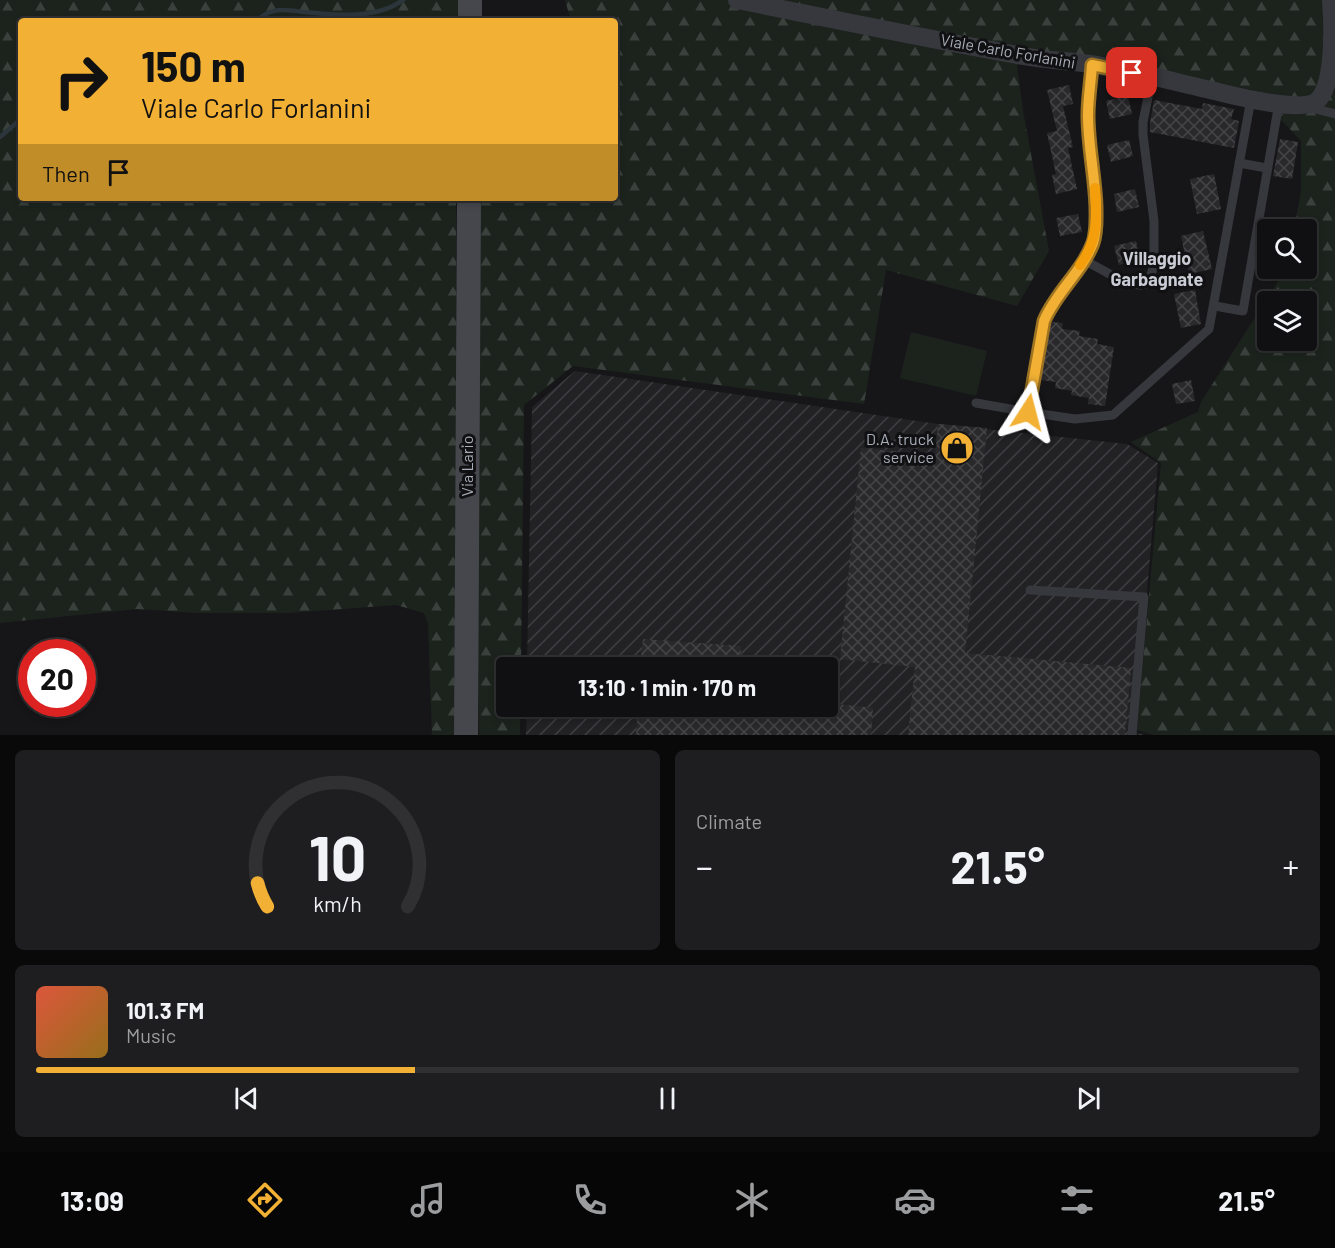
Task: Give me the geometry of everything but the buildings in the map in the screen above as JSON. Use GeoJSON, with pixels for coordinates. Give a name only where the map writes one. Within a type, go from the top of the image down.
{"type":"FeatureCollection","features":[{"type":"Feature","properties":{"kind":"street","name":"Viale Carlo Forlanini"},"geometry":{"type":"LineString","coordinates":[[737,0],[1026,57],[1092,65],[1251,99],[1301,105]]}},
{"type":"Feature","properties":{"kind":"street"},"geometry":{"type":"LineString","coordinates":[[1301,105],[1318,100],[1329,81],[1334,51],[1331,0]]}},
{"type":"Feature","properties":{"kind":"street","name":"Via Lario"},"geometry":{"type":"LineString","coordinates":[[465,735],[469,201]]}},
{"type":"Feature","properties":{"kind":"lane"},"geometry":{"type":"LineString","coordinates":[[1028,412],[1044,321],[1058,295],[1084,260],[1092,244],[1096,228],[1088,115],[1092,65]]}},
{"type":"Feature","properties":{"kind":"lane"},"geometry":{"type":"LineString","coordinates":[[1084,260],[1126,282],[1140,285],[1146,284],[1150,279],[1154,264],[1154,221],[1143,122],[1152,77]]}},
{"type":"Feature","properties":{"kind":"lane"},"geometry":{"type":"LineString","coordinates":[[976,403],[1075,419],[1113,415],[1209,329],[1251,99]]}},
{"type":"Feature","properties":{"kind":"lane"},"geometry":{"type":"LineString","coordinates":[[1215,306],[1243,311],[1279,103]]}},
{"type":"Feature","properties":{"kind":"lane"},"geometry":{"type":"LineString","coordinates":[[1301,105],[1332,112]]}},
{"type":"Feature","properties":{"kind":"lane"},"geometry":{"type":"LineString","coordinates":[[1239,163],[1268,168]]}},
{"type":"Feature","properties":{"kind":"lane"},"geometry":{"type":"LineString","coordinates":[[1030,590],[1143,597],[1132,735]]}},
{"type":"Feature","properties":{"kind":"shaded area"},"geometry":{"type":"Polygon","coordinates":[[[575,371],[938,424],[1127,444],[1158,463],[1135,732],[1145,735],[526,735],[527,717],[838,717],[838,657],[527,657],[532,407],[575,371]]]}},
{"type":"Feature","properties":{"kind":"green space"},"geometry":{"type":"Polygon","coordinates":[[[0,0],[459,0],[457,18],[18,18],[18,201],[456,201],[458,735],[432,735],[428,623],[424,613],[396,605],[288,613],[197,613],[137,609],[0,623],[0,0]]]}},
{"type":"Feature","properties":{"kind":"green space"},"geometry":{"type":"Polygon","coordinates":[[[565,0],[1335,0],[1335,735],[1154,735],[1137,730],[1161,463],[1131,442],[1198,412],[1201,402],[1257,314],[1257,351],[1317,351],[1317,291],[1272,291],[1280,279],[1317,279],[1317,219],[1296,219],[1301,192],[1301,141],[1253,90],[1032,53],[1017,65],[1023,111],[1049,251],[1017,306],[886,270],[864,404],[573,366],[524,405],[521,657],[496,657],[496,717],[520,717],[520,735],[479,735],[473,316],[476,201],[618,201],[618,18],[570,18],[565,0]]]}},
{"type":"Feature","properties":{"kind":"green space"},"geometry":{"type":"Polygon","coordinates":[[[911,332],[987,351],[976,396],[900,378],[911,332]]]}},
{"type":"Feature","properties":{"kind":"waterway"},"geometry":{"type":"LineString","coordinates":[[260,18],[278,10],[355,15],[381,11],[403,0]]}},
{"type":"Feature","properties":{"kind":"waterway"},"geometry":{"type":"LineString","coordinates":[[0,137],[18,122]]}},
{"type":"Feature","properties":{"kind":"slow traffic"},"geometry":{"type":"LineString","coordinates":[[1080,265],[1095,234],[1095,188]]}},
{"type":"Feature","properties":{"kind":"place","name":"D.A. truck service"},"geometry":{"type":"Point","coordinates":[957,448]}},
{"type":"Feature","properties":{"kind":"district","name":"Villaggio Garbagnate"},"geometry":{"type":"Point","coordinates":[1157,269]}},
{"type":"Feature","properties":{"kind":"route"},"geometry":{"type":"LineString","coordinates":[[1028,412],[1044,321],[1058,295],[1084,260],[1095,234],[1095,193],[1088,115],[1092,65],[1132,73]]}}]}
